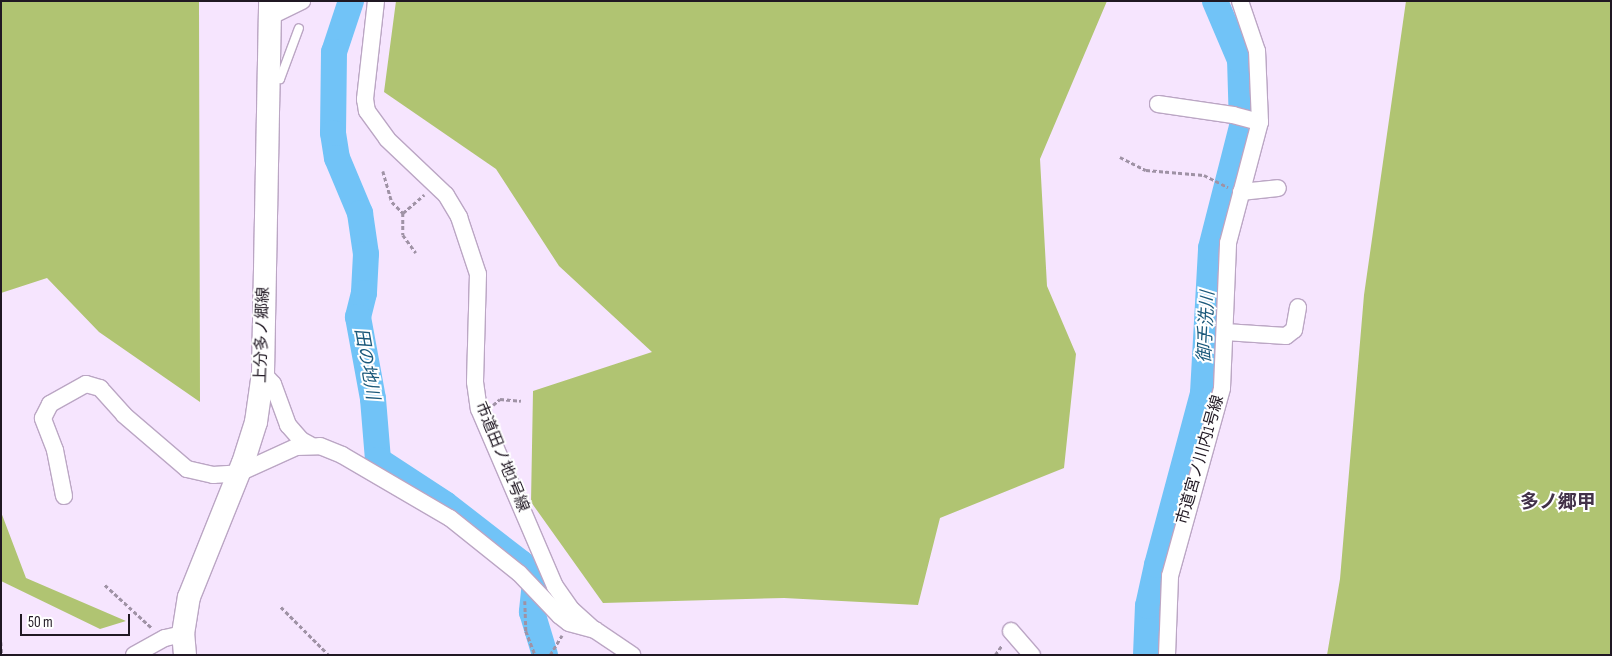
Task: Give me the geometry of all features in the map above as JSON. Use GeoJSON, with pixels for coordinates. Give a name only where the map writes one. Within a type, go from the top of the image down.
{"type":"FeatureCollection","features":[{"type":"Feature","properties":{"kind":"main road","name":"上分多ノ郷線"},"geometry":{"type":"LineString","coordinates":[[177,642],[195,578],[239,473],[256,422],[263,373],[270,9]]}},
{"type":"Feature","properties":{"kind":"street"},"geometry":{"type":"LineString","coordinates":[[270,9],[302,1]]}},
{"type":"Feature","properties":{"kind":"street","name":"市道田ノ地1号線"},"geometry":{"type":"LineString","coordinates":[[376,1],[365,99],[367,112],[388,139],[446,195],[459,217],[478,274],[475,382],[480,409],[555,586],[572,610],[595,630]]}},
{"type":"Feature","properties":{"kind":"street","name":"市道宮ノ川内1号線"},"geometry":{"type":"LineString","coordinates":[[1167,655],[1170,576],[1222,388],[1228,243],[1237,191],[1255,120],[1257,52],[1240,1]]}},
{"type":"Feature","properties":{"kind":"street"},"geometry":{"type":"LineString","coordinates":[[1158,104],[1255,120]]}},
{"type":"Feature","properties":{"kind":"street"},"geometry":{"type":"LineString","coordinates":[[1237,191],[1278,188]]}},
{"type":"Feature","properties":{"kind":"street"},"geometry":{"type":"LineString","coordinates":[[1225,332],[1286,336],[1294,330],[1298,307]]}},
{"type":"Feature","properties":{"kind":"street"},"geometry":{"type":"LineString","coordinates":[[263,373],[273,384],[288,425],[300,440],[342,455],[450,518],[510,565],[542,601],[569,623],[595,630],[632,655]]}},
{"type":"Feature","properties":{"kind":"street"},"geometry":{"type":"LineString","coordinates":[[64,496],[55,450],[43,418],[50,404],[86,384],[100,388],[124,415],[187,469],[213,475],[239,473],[296,447],[310,445]]}},
{"type":"Feature","properties":{"kind":"street"},"geometry":{"type":"LineString","coordinates":[[1011,631],[1032,655]]}},
{"type":"Feature","properties":{"kind":"street"},"geometry":{"type":"LineString","coordinates":[[134,655],[177,642]]}},
{"type":"Feature","properties":{"kind":"lane"},"geometry":{"type":"LineString","coordinates":[[268,80],[280,79],[299,28]]}},
{"type":"Feature","properties":{"kind":"path"},"geometry":{"type":"LineString","coordinates":[[1120,157],[1146,170],[1204,175],[1237,191]]}},
{"type":"Feature","properties":{"kind":"path"},"geometry":{"type":"LineString","coordinates":[[383,171],[392,202],[403,212],[403,235],[416,253]]}},
{"type":"Feature","properties":{"kind":"path"},"geometry":{"type":"LineString","coordinates":[[403,212],[429,191]]}},
{"type":"Feature","properties":{"kind":"path"},"geometry":{"type":"LineString","coordinates":[[489,406],[500,399],[520,401]]}},
{"type":"Feature","properties":{"kind":"path"},"geometry":{"type":"LineString","coordinates":[[527,584],[526,631],[535,655]]}},
{"type":"Feature","properties":{"kind":"path"},"geometry":{"type":"LineString","coordinates":[[105,585],[177,642]]}},
{"type":"Feature","properties":{"kind":"path"},"geometry":{"type":"LineString","coordinates":[[281,607],[329,655]]}},
{"type":"Feature","properties":{"kind":"path"},"geometry":{"type":"LineString","coordinates":[[551,654],[569,623]]}},
{"type":"Feature","properties":{"kind":"path"},"geometry":{"type":"LineString","coordinates":[[1,642],[2,655]]}},
{"type":"Feature","properties":{"kind":"green space"},"geometry":{"type":"Polygon","coordinates":[[[1,1],[199,1],[200,402],[99,332],[47,278],[1,293],[1,1]]]}},
{"type":"Feature","properties":{"kind":"green space"},"geometry":{"type":"Polygon","coordinates":[[[396,1],[1107,1],[1040,159],[1047,286],[1076,354],[1064,468],[940,518],[918,605],[784,598],[603,603],[531,502],[533,391],[652,352],[559,266],[496,169],[384,92],[396,1]]]}},
{"type":"Feature","properties":{"kind":"green space"},"geometry":{"type":"Polygon","coordinates":[[[1406,1],[1611,1],[1611,655],[1327,655],[1340,579],[1364,295],[1406,1]]]}},
{"type":"Feature","properties":{"kind":"green space"},"geometry":{"type":"Polygon","coordinates":[[[1,512],[26,578],[126,621],[100,629],[1,581],[1,512]]]}},
{"type":"Feature","properties":{"kind":"waterway","name":"田の地川"},"geometry":{"type":"LineString","coordinates":[[351,1],[334,52],[333,133],[337,158],[360,213],[366,254],[364,293],[358,317],[373,399],[378,460],[445,504],[521,563],[535,582],[532,612],[545,655]]}},
{"type":"Feature","properties":{"kind":"waterway","name":"御手洗川"},"geometry":{"type":"LineString","coordinates":[[1146,655],[1148,606],[1157,565],[1203,393],[1211,248],[1242,126],[1240,60],[1215,1]]}},
{"type":"Feature","properties":{"kind":"district","name":"多ノ郷甲"},"geometry":{"type":"Point","coordinates":[1558,503]}}]}
